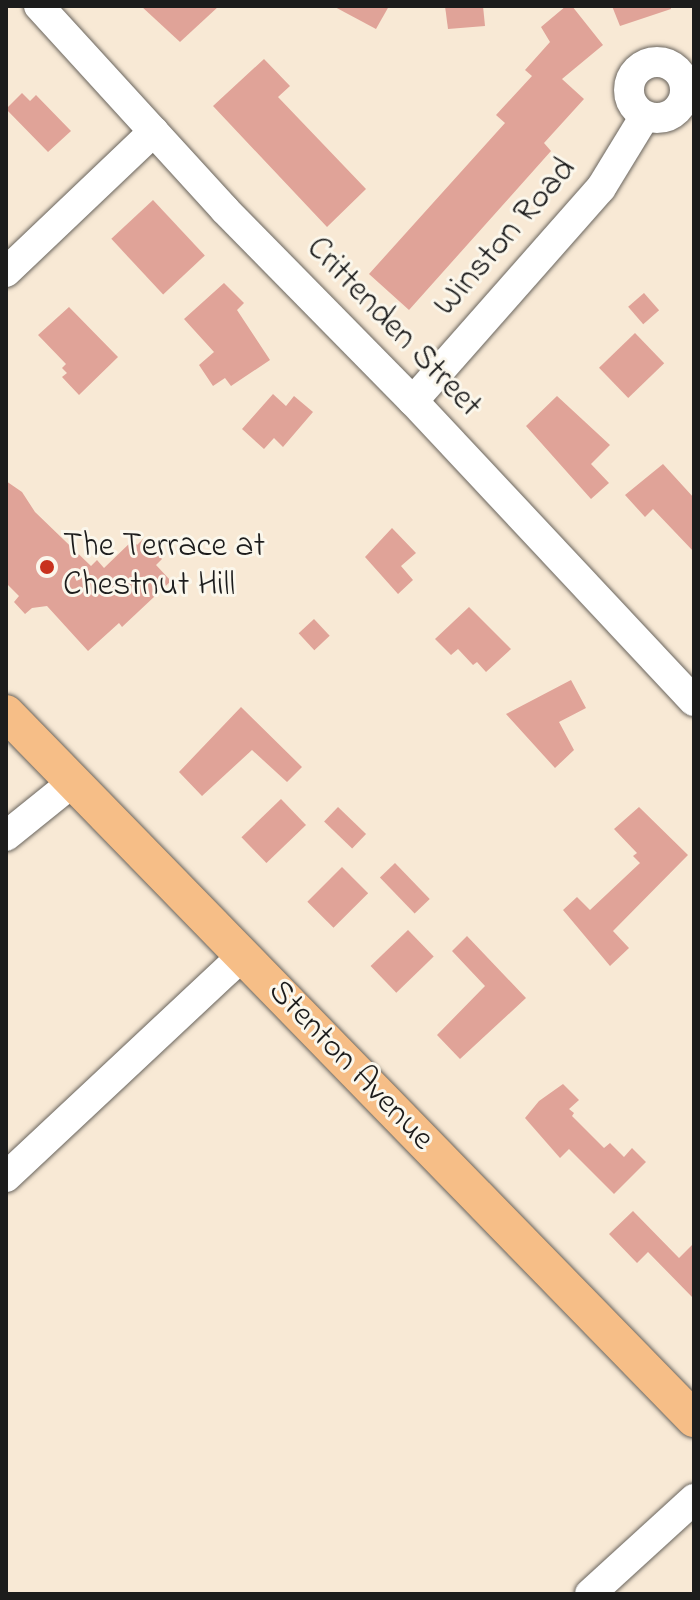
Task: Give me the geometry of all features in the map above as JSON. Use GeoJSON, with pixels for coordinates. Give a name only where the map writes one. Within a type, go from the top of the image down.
{"type":"FeatureCollection","features":[{"type":"Feature","properties":{"kind":"main road","name":"Stenton Avenue"},"geometry":{"type":"LineString","coordinates":[[6,713],[694,1419]]}},
{"type":"Feature","properties":{"kind":"street","name":"Crittenden Street"},"geometry":{"type":"LineString","coordinates":[[39,6],[225,210],[413,401],[694,701]]}},
{"type":"Feature","properties":{"kind":"street","name":"Winston Road"},"geometry":{"type":"LineString","coordinates":[[413,401],[577,218],[614,170],[645,116]]}},
{"type":"Feature","properties":{"kind":"street"},"geometry":{"type":"LineString","coordinates":[[6,272],[154,131]]}},
{"type":"Feature","properties":{"kind":"street"},"geometry":{"type":"LineString","coordinates":[[6,836],[73,782]]}},
{"type":"Feature","properties":{"kind":"street"},"geometry":{"type":"LineString","coordinates":[[6,1177],[242,956]]}},
{"type":"Feature","properties":{"kind":"street"},"geometry":{"type":"LineString","coordinates":[[590,1594],[694,1499]]}},
{"type":"Feature","properties":{"kind":"building"},"geometry":{"type":"Polygon","coordinates":[[[141,6],[219,6],[180,42],[141,6]]]}},
{"type":"Feature","properties":{"kind":"building"},"geometry":{"type":"Polygon","coordinates":[[[333,6],[389,6],[376,29],[333,6]]]}},
{"type":"Feature","properties":{"kind":"building"},"geometry":{"type":"Polygon","coordinates":[[[445,6],[483,6],[485,26],[448,29],[445,6]]]}},
{"type":"Feature","properties":{"kind":"building"},"geometry":{"type":"Polygon","coordinates":[[[566,6],[572,6],[603,45],[562,79],[584,99],[544,143],[551,151],[409,310],[369,274],[505,123],[496,115],[532,76],[525,70],[550,42],[541,27],[566,6]]]}},
{"type":"Feature","properties":{"kind":"building"},"geometry":{"type":"Polygon","coordinates":[[[612,6],[671,6],[671,9],[620,26],[612,6]]]}},
{"type":"Feature","properties":{"kind":"building"},"geometry":{"type":"Polygon","coordinates":[[[264,59],[290,86],[278,97],[366,189],[327,227],[213,106],[264,59]]]}},
{"type":"Feature","properties":{"kind":"building"},"geometry":{"type":"Polygon","coordinates":[[[22,93],[30,101],[36,95],[71,131],[48,152],[6,109],[22,93]]]}},
{"type":"Feature","properties":{"kind":"building"},"geometry":{"type":"Polygon","coordinates":[[[153,200],[205,256],[163,294],[111,239],[153,200]]]}},
{"type":"Feature","properties":{"kind":"building"},"geometry":{"type":"Polygon","coordinates":[[[224,283],[244,303],[237,310],[270,360],[231,386],[225,378],[213,386],[199,365],[214,352],[184,319],[224,283]]]}},
{"type":"Feature","properties":{"kind":"building"},"geometry":{"type":"Polygon","coordinates":[[[644,293],[659,310],[643,324],[628,307],[644,293]]]}},
{"type":"Feature","properties":{"kind":"building"},"geometry":{"type":"Polygon","coordinates":[[[69,307],[118,357],[79,395],[62,377],[67,373],[62,368],[66,364],[38,335],[69,307]]]}},
{"type":"Feature","properties":{"kind":"building"},"geometry":{"type":"Polygon","coordinates":[[[635,333],[664,363],[628,398],[599,368],[635,333]]]}},
{"type":"Feature","properties":{"kind":"building"},"geometry":{"type":"Polygon","coordinates":[[[273,394],[286,406],[294,396],[313,412],[283,447],[274,438],[264,449],[242,429],[273,394]]]}},
{"type":"Feature","properties":{"kind":"building"},"geometry":{"type":"Polygon","coordinates":[[[557,396],[610,445],[591,464],[609,483],[591,499],[526,426],[557,396]]]}},
{"type":"Feature","properties":{"kind":"building"},"geometry":{"type":"Polygon","coordinates":[[[663,464],[694,498],[694,552],[653,509],[645,517],[625,495],[663,464]]]}},
{"type":"Feature","properties":{"kind":"building","name":"The Terrace at Chestnut Hill"},"geometry":{"type":"Polygon","coordinates":[[[6,481],[22,492],[35,512],[91,566],[97,560],[104,568],[133,540],[137,545],[143,539],[162,559],[156,565],[171,581],[122,627],[119,623],[88,651],[47,606],[32,608],[25,614],[14,602],[19,596],[6,583],[6,481]]]}},
{"type":"Feature","properties":{"kind":"building"},"geometry":{"type":"Polygon","coordinates":[[[392,528],[416,553],[401,566],[413,580],[398,594],[365,557],[392,528]]]}},
{"type":"Feature","properties":{"kind":"building"},"geometry":{"type":"Polygon","coordinates":[[[469,607],[511,649],[486,672],[477,662],[473,665],[458,649],[451,655],[435,639],[469,607]]]}},
{"type":"Feature","properties":{"kind":"building"},"geometry":{"type":"Polygon","coordinates":[[[314,619],[330,636],[314,650],[299,633],[314,619]]]}},
{"type":"Feature","properties":{"kind":"building"},"geometry":{"type":"Polygon","coordinates":[[[571,680],[586,708],[559,722],[574,750],[555,768],[506,714],[571,680]]]}},
{"type":"Feature","properties":{"kind":"building"},"geometry":{"type":"Polygon","coordinates":[[[241,707],[302,767],[287,782],[252,750],[202,796],[179,772],[241,707]]]}},
{"type":"Feature","properties":{"kind":"building"},"geometry":{"type":"Polygon","coordinates":[[[281,799],[306,825],[266,863],[241,837],[281,799]]]}},
{"type":"Feature","properties":{"kind":"building"},"geometry":{"type":"Polygon","coordinates":[[[338,807],[366,834],[352,848],[324,821],[338,807]]]}},
{"type":"Feature","properties":{"kind":"building"},"geometry":{"type":"Polygon","coordinates":[[[639,807],[688,855],[613,931],[629,948],[610,966],[563,910],[577,897],[590,910],[640,863],[633,856],[637,853],[614,829],[639,807]]]}},
{"type":"Feature","properties":{"kind":"building"},"geometry":{"type":"Polygon","coordinates":[[[395,863],[430,899],[415,914],[380,878],[395,863]]]}},
{"type":"Feature","properties":{"kind":"building"},"geometry":{"type":"Polygon","coordinates":[[[342,867],[368,893],[334,928],[307,902],[342,867]]]}},
{"type":"Feature","properties":{"kind":"building"},"geometry":{"type":"Polygon","coordinates":[[[408,930],[434,957],[396,993],[371,966],[408,930]]]}},
{"type":"Feature","properties":{"kind":"building"},"geometry":{"type":"Polygon","coordinates":[[[467,936],[526,998],[460,1059],[437,1035],[485,986],[452,951],[467,936]]]}},
{"type":"Feature","properties":{"kind":"building"},"geometry":{"type":"Polygon","coordinates":[[[563,1084],[579,1100],[569,1109],[574,1113],[572,1116],[604,1148],[610,1143],[624,1157],[632,1148],[646,1162],[614,1194],[569,1149],[560,1158],[525,1118],[539,1101],[563,1084]]]}},
{"type":"Feature","properties":{"kind":"building"},"geometry":{"type":"Polygon","coordinates":[[[633,1211],[679,1258],[694,1243],[694,1299],[648,1252],[637,1263],[609,1234],[633,1211]]]}},
{"type":"Feature","properties":{"kind":"place","name":"The Terrace at Chestnut Hill"},"geometry":{"type":"Point","coordinates":[47,567]}}]}
